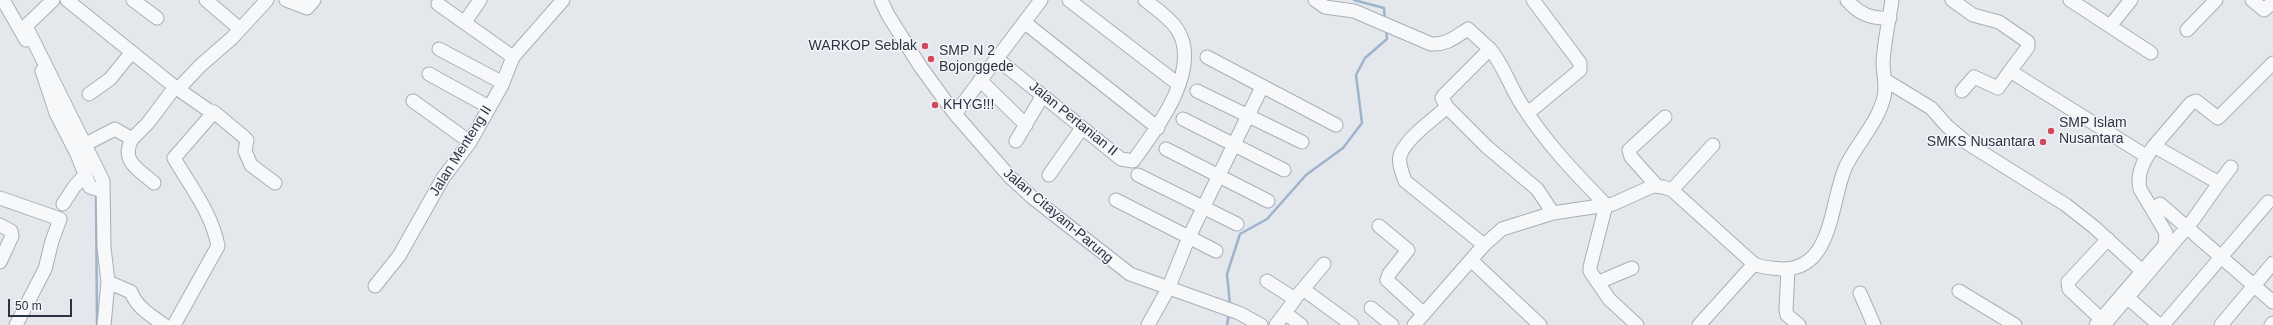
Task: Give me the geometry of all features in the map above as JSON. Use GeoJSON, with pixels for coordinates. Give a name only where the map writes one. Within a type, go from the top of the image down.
{"type":"FeatureCollection","features":[{"type":"Feature","properties":{"kind":"street"},"geometry":{"type":"LineString","coordinates":[[3,0],[32,50],[44,75],[56,113],[78,145],[101,174],[99,190],[108,282],[104,325]]}},
{"type":"Feature","properties":{"kind":"street"},"geometry":{"type":"LineString","coordinates":[[12,0],[59,90],[78,145],[90,187],[99,190]]}},
{"type":"Feature","properties":{"kind":"street"},"geometry":{"type":"LineString","coordinates":[[26,26],[53,0]]}},
{"type":"Feature","properties":{"kind":"street"},"geometry":{"type":"LineString","coordinates":[[67,0],[195,101],[214,112],[246,138],[244,151],[250,165],[275,182]]}},
{"type":"Feature","properties":{"kind":"street"},"geometry":{"type":"LineString","coordinates":[[133,0],[157,18]]}},
{"type":"Feature","properties":{"kind":"street"},"geometry":{"type":"LineString","coordinates":[[206,0],[240,29]]}},
{"type":"Feature","properties":{"kind":"street"},"geometry":{"type":"LineString","coordinates":[[154,182],[128,158],[126,151],[132,139],[148,123],[177,87],[240,29],[267,0]]}},
{"type":"Feature","properties":{"kind":"street"},"geometry":{"type":"LineString","coordinates":[[286,0],[306,8],[314,0]]}},
{"type":"Feature","properties":{"kind":"street"},"geometry":{"type":"LineString","coordinates":[[465,22],[480,0]]}},
{"type":"Feature","properties":{"kind":"street","name":"Jalan Menteng II"},"geometry":{"type":"LineString","coordinates":[[376,286],[398,256],[443,178],[470,142],[503,84],[513,57],[564,0]]}},
{"type":"Feature","properties":{"kind":"street","name":"Jalan Citayam-Parung"},"geometry":{"type":"LineString","coordinates":[[881,0],[888,15],[920,66],[956,114],[1005,172],[1033,198],[1121,269],[1139,279],[1222,306],[1262,325]]}},
{"type":"Feature","properties":{"kind":"street"},"geometry":{"type":"LineString","coordinates":[[956,114],[996,58],[1041,0]]}},
{"type":"Feature","properties":{"kind":"street"},"geometry":{"type":"LineString","coordinates":[[1069,0],[1178,84]]}},
{"type":"Feature","properties":{"kind":"street"},"geometry":{"type":"LineString","coordinates":[[1024,22],[1158,128],[1170,108],[1178,84],[1184,57],[1178,30],[1165,16],[1145,0]]}},
{"type":"Feature","properties":{"kind":"street"},"geometry":{"type":"LineString","coordinates":[[1315,0],[1325,6],[1354,11],[1431,44],[1440,45],[1450,42],[1468,29],[1490,49],[1497,58],[1528,114],[1559,155],[1606,206]]}},
{"type":"Feature","properties":{"kind":"street"},"geometry":{"type":"LineString","coordinates":[[1528,114],[1580,70],[1580,63],[1533,0]]}},
{"type":"Feature","properties":{"kind":"street"},"geometry":{"type":"LineString","coordinates":[[1847,0],[1854,9],[1865,15],[1878,18],[1890,18]]}},
{"type":"Feature","properties":{"kind":"street"},"geometry":{"type":"LineString","coordinates":[[1665,117],[1629,150],[1631,157],[1657,186],[1672,190],[1754,264],[1765,268],[1788,269],[1800,267],[1811,260],[1818,250],[1831,224],[1846,168],[1880,110],[1885,95],[1883,65],[1892,0]]}},
{"type":"Feature","properties":{"kind":"street"},"geometry":{"type":"LineString","coordinates":[[1952,0],[1973,15],[1999,22],[2028,42],[2028,47],[1998,88],[1974,77],[1962,91]]}},
{"type":"Feature","properties":{"kind":"street"},"geometry":{"type":"LineString","coordinates":[[2070,0],[2151,53]]}},
{"type":"Feature","properties":{"kind":"street"},"geometry":{"type":"LineString","coordinates":[[2110,26],[2131,0]]}},
{"type":"Feature","properties":{"kind":"street"},"geometry":{"type":"LineString","coordinates":[[2187,30],[2216,0]]}},
{"type":"Feature","properties":{"kind":"street"},"geometry":{"type":"LineString","coordinates":[[2252,0],[2264,10],[2273,2]]}},
{"type":"Feature","properties":{"kind":"street"},"geometry":{"type":"LineString","coordinates":[[438,4],[513,57]]}},
{"type":"Feature","properties":{"kind":"street"},"geometry":{"type":"LineString","coordinates":[[439,49],[503,84]]}},
{"type":"Feature","properties":{"kind":"street"},"geometry":{"type":"LineString","coordinates":[[1490,49],[1442,98],[1447,108],[1487,147],[1537,189],[1553,213]]}},
{"type":"Feature","properties":{"kind":"street"},"geometry":{"type":"LineString","coordinates":[[89,94],[110,79],[132,52]]}},
{"type":"Feature","properties":{"kind":"street"},"geometry":{"type":"LineString","coordinates":[[1207,57],[1336,125]]}},
{"type":"Feature","properties":{"kind":"street","name":"Jalan Pertanian II"},"geometry":{"type":"LineString","coordinates":[[996,58],[1082,128],[1122,158],[1133,161],[1158,128]]}},
{"type":"Feature","properties":{"kind":"street"},"geometry":{"type":"LineString","coordinates":[[2100,323],[2165,245],[2167,239],[2164,228],[2144,196],[2138,182],[2150,151],[2190,103],[2196,101],[2218,118],[2273,63]]}},
{"type":"Feature","properties":{"kind":"street"},"geometry":{"type":"LineString","coordinates":[[2010,71],[2150,151],[2219,183]]}},
{"type":"Feature","properties":{"kind":"street"},"geometry":{"type":"LineString","coordinates":[[429,74],[489,107]]}},
{"type":"Feature","properties":{"kind":"street"},"geometry":{"type":"LineString","coordinates":[[980,80],[1026,125]]}},
{"type":"Feature","properties":{"kind":"street"},"geometry":{"type":"LineString","coordinates":[[1885,80],[1931,108],[1951,130],[1967,143],[2066,205],[2108,239],[2142,271]]}},
{"type":"Feature","properties":{"kind":"street"},"geometry":{"type":"LineString","coordinates":[[1148,325],[1168,289],[1190,237],[1262,87]]}},
{"type":"Feature","properties":{"kind":"street"},"geometry":{"type":"LineString","coordinates":[[1197,91],[1302,142]]}},
{"type":"Feature","properties":{"kind":"street"},"geometry":{"type":"LineString","coordinates":[[1016,141],[1043,95]]}},
{"type":"Feature","properties":{"kind":"street"},"geometry":{"type":"LineString","coordinates":[[413,101],[470,142]]}},
{"type":"Feature","properties":{"kind":"street"},"geometry":{"type":"LineString","coordinates":[[1447,108],[1413,138],[1401,153],[1400,166],[1405,181],[1484,245]]}},
{"type":"Feature","properties":{"kind":"street"},"geometry":{"type":"LineString","coordinates":[[174,325],[218,246],[212,226],[188,179],[182,173],[174,158],[214,112]]}},
{"type":"Feature","properties":{"kind":"street"},"geometry":{"type":"LineString","coordinates":[[1183,119],[1284,170]]}},
{"type":"Feature","properties":{"kind":"street"},"geometry":{"type":"LineString","coordinates":[[1049,175],[1082,128]]}},
{"type":"Feature","properties":{"kind":"street"},"geometry":{"type":"LineString","coordinates":[[78,145],[115,129],[132,139]]}},
{"type":"Feature","properties":{"kind":"street"},"geometry":{"type":"LineString","coordinates":[[1672,190],[1713,145]]}},
{"type":"Feature","properties":{"kind":"street"},"geometry":{"type":"LineString","coordinates":[[1166,149],[1268,201]]}},
{"type":"Feature","properties":{"kind":"street"},"geometry":{"type":"LineString","coordinates":[[2100,323],[2128,298],[2190,224],[2231,167]]}},
{"type":"Feature","properties":{"kind":"street"},"geometry":{"type":"LineString","coordinates":[[63,204],[74,187],[86,175]]}},
{"type":"Feature","properties":{"kind":"street"},"geometry":{"type":"LineString","coordinates":[[1138,175],[1237,224]]}},
{"type":"Feature","properties":{"kind":"street"},"geometry":{"type":"LineString","coordinates":[[1414,325],[1472,261],[1484,245],[1502,229],[1553,213],[1606,206],[1657,186]]}},
{"type":"Feature","properties":{"kind":"street"},"geometry":{"type":"LineString","coordinates":[[2144,196],[2160,204],[2190,224],[2220,258],[2253,287],[2273,302]]}},
{"type":"Feature","properties":{"kind":"street"},"geometry":{"type":"LineString","coordinates":[[0,198],[60,219],[52,240],[45,269],[16,325]]}},
{"type":"Feature","properties":{"kind":"street"},"geometry":{"type":"LineString","coordinates":[[1116,200],[1216,251]]}},
{"type":"Feature","properties":{"kind":"street"},"geometry":{"type":"LineString","coordinates":[[2163,325],[2268,202]]}},
{"type":"Feature","properties":{"kind":"street"},"geometry":{"type":"LineString","coordinates":[[1606,206],[1590,267],[1609,299],[1637,325]]}},
{"type":"Feature","properties":{"kind":"street"},"geometry":{"type":"LineString","coordinates":[[0,225],[11,231],[12,236],[0,262]]}},
{"type":"Feature","properties":{"kind":"street"},"geometry":{"type":"LineString","coordinates":[[1378,226],[1408,250],[1389,274],[1387,280],[1424,314]]}},
{"type":"Feature","properties":{"kind":"street"},"geometry":{"type":"LineString","coordinates":[[2100,323],[2069,289],[2068,282],[2108,239]]}},
{"type":"Feature","properties":{"kind":"street"},"geometry":{"type":"LineString","coordinates":[[1472,261],[1540,325]]}},
{"type":"Feature","properties":{"kind":"street"},"geometry":{"type":"LineString","coordinates":[[2221,325],[2273,263]]}},
{"type":"Feature","properties":{"kind":"street"},"geometry":{"type":"LineString","coordinates":[[1276,325],[1324,264]]}},
{"type":"Feature","properties":{"kind":"street"},"geometry":{"type":"LineString","coordinates":[[1699,325],[1754,264]]}},
{"type":"Feature","properties":{"kind":"street"},"geometry":{"type":"LineString","coordinates":[[1599,282],[1632,268]]}},
{"type":"Feature","properties":{"kind":"street"},"geometry":{"type":"LineString","coordinates":[[1788,269],[1786,310],[1787,315],[1799,325]]}},
{"type":"Feature","properties":{"kind":"street"},"geometry":{"type":"LineString","coordinates":[[1267,281],[1295,299]]}},
{"type":"Feature","properties":{"kind":"street"},"geometry":{"type":"LineString","coordinates":[[108,282],[131,292],[134,299],[142,309],[164,325]]}},
{"type":"Feature","properties":{"kind":"street"},"geometry":{"type":"LineString","coordinates":[[1303,289],[1349,324]]}},
{"type":"Feature","properties":{"kind":"street"},"geometry":{"type":"LineString","coordinates":[[1959,290],[2015,325]]}},
{"type":"Feature","properties":{"kind":"street"},"geometry":{"type":"LineString","coordinates":[[1860,293],[1874,325]]}},
{"type":"Feature","properties":{"kind":"street"},"geometry":{"type":"LineString","coordinates":[[2128,298],[2159,325]]}},
{"type":"Feature","properties":{"kind":"street"},"geometry":{"type":"LineString","coordinates":[[1372,308],[1392,325]]}},
{"type":"Feature","properties":{"kind":"street"},"geometry":{"type":"LineString","coordinates":[[1285,313],[1301,325]]}},
{"type":"Feature","properties":{"kind":"waterway"},"geometry":{"type":"LineString","coordinates":[[1354,0],[1384,8],[1385,20]]}},
{"type":"Feature","properties":{"kind":"waterway"},"geometry":{"type":"LineString","coordinates":[[1230,305],[1227,274],[1240,234],[1267,219],[1306,175],[1343,148],[1362,123],[1356,75],[1365,58],[1387,39],[1386,29]]}},
{"type":"Feature","properties":{"kind":"waterway"},"geometry":{"type":"LineString","coordinates":[[96,193],[97,325]]}},
{"type":"Feature","properties":{"kind":"waterway"},"geometry":{"type":"LineString","coordinates":[[1227,325],[1229,314]]}},
{"type":"Feature","properties":{"kind":"place","name":"WARKOP Seblak"},"geometry":{"type":"Point","coordinates":[925,46]}},
{"type":"Feature","properties":{"kind":"place","name":"SMP N 2 Bojonggede"},"geometry":{"type":"Point","coordinates":[931,59]}},
{"type":"Feature","properties":{"kind":"place","name":"KHYG!!!"},"geometry":{"type":"Point","coordinates":[935,105]}},
{"type":"Feature","properties":{"kind":"place","name":"SMP Islam Nusantara"},"geometry":{"type":"Point","coordinates":[2051,131]}},
{"type":"Feature","properties":{"kind":"place","name":"SMKS Nusantara"},"geometry":{"type":"Point","coordinates":[2043,142]}}]}
